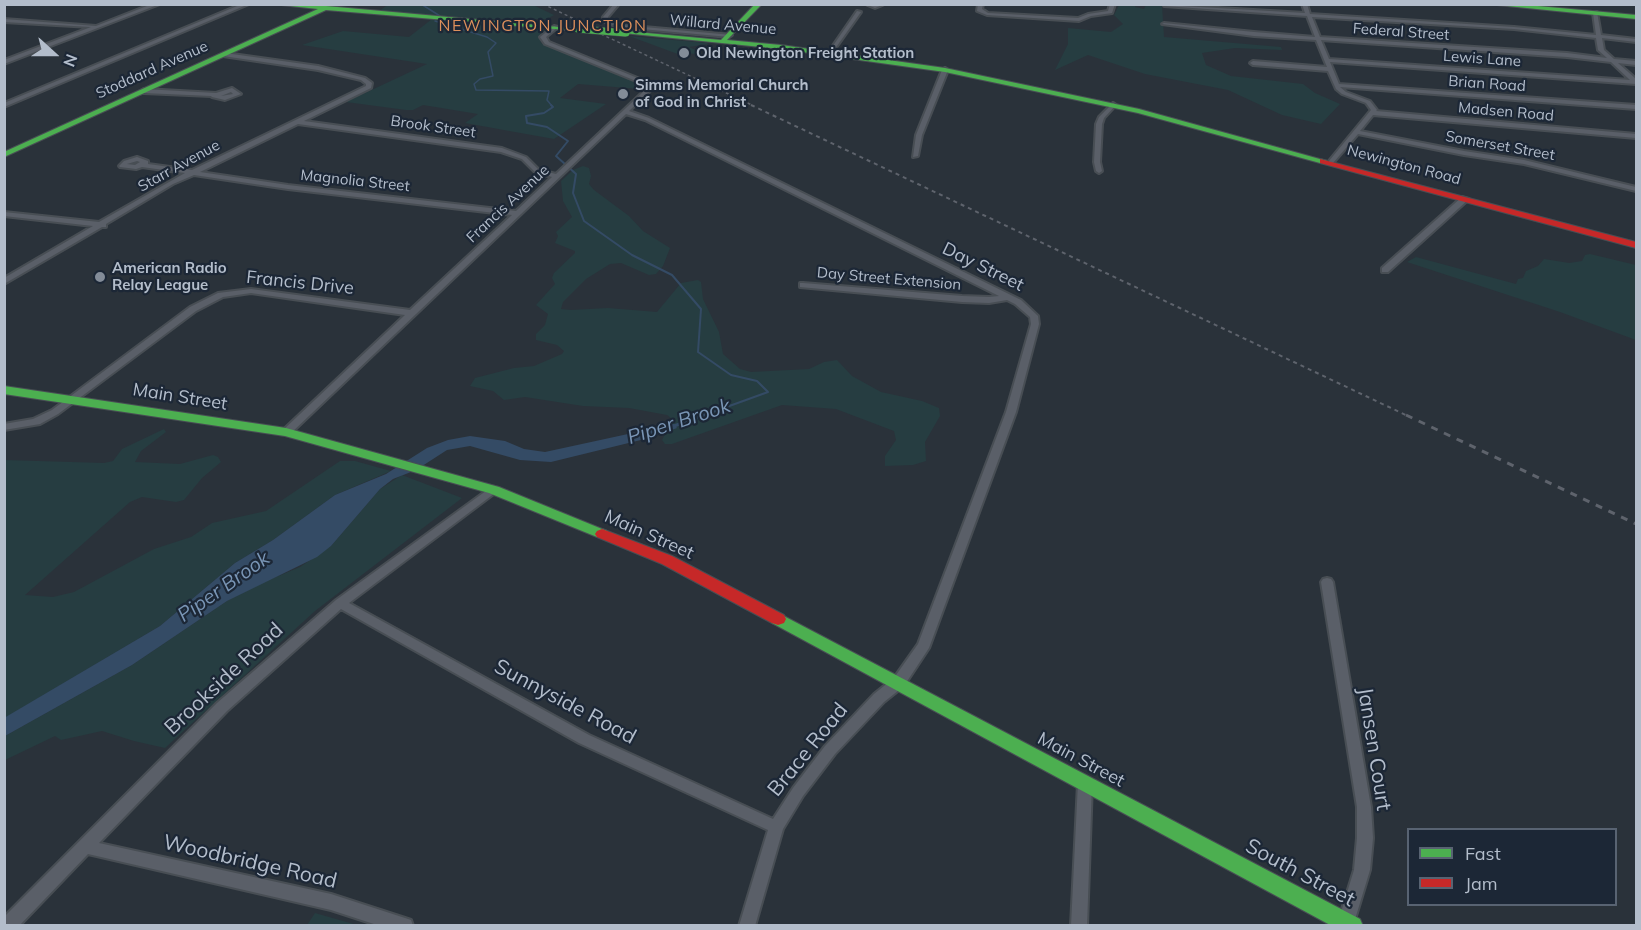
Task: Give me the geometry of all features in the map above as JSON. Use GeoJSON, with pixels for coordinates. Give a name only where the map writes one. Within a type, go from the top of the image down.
{"type":"FeatureCollection","features":[{"type":"Feature","properties":{"kind":"street"},"geometry":{"type":"LineString","coordinates":[[4,62],[158,4]]}},
{"type":"Feature","properties":{"kind":"street"},"geometry":{"type":"LineString","coordinates":[[4,105],[247,4]]}},
{"type":"Feature","properties":{"kind":"street","name":"Willard Avenue"},"geometry":{"type":"LineString","coordinates":[[275,4],[626,33],[725,38],[945,70],[1162,116]]}},
{"type":"Feature","properties":{"kind":"street"},"geometry":{"type":"LineString","coordinates":[[617,4],[604,16],[607,21],[621,26],[725,38],[759,4]]}},
{"type":"Feature","properties":{"kind":"street"},"geometry":{"type":"LineString","coordinates":[[867,4],[875,7],[883,4]]}},
{"type":"Feature","properties":{"kind":"street"},"geometry":{"type":"LineString","coordinates":[[981,4],[979,10],[987,14],[1079,20],[1087,16],[1110,12],[1113,4]]}},
{"type":"Feature","properties":{"kind":"street"},"geometry":{"type":"LineString","coordinates":[[1304,4],[1336,85],[1344,93],[1371,104],[1374,110],[1331,162]]}},
{"type":"Feature","properties":{"kind":"street"},"geometry":{"type":"LineString","coordinates":[[1490,4],[1636,17]]}},
{"type":"Feature","properties":{"kind":"street"},"geometry":{"type":"LineString","coordinates":[[1166,6],[1598,35],[1636,40]]}},
{"type":"Feature","properties":{"kind":"street","name":"Stoddard Avenue"},"geometry":{"type":"LineString","coordinates":[[8,151],[326,10],[326,8]]}},
{"type":"Feature","properties":{"kind":"street"},"geometry":{"type":"LineString","coordinates":[[830,52],[859,12]]}},
{"type":"Feature","properties":{"kind":"street"},"geometry":{"type":"LineString","coordinates":[[1595,13],[1601,50],[1636,82]]}},
{"type":"Feature","properties":{"kind":"street"},"geometry":{"type":"LineString","coordinates":[[4,20],[97,27]]}},
{"type":"Feature","properties":{"kind":"street","name":"Federal Street"},"geometry":{"type":"LineString","coordinates":[[1164,24],[1636,63]]}},
{"type":"Feature","properties":{"kind":"street","name":"Francis Avenue"},"geometry":{"type":"LineString","coordinates":[[286,432],[647,91],[646,84],[617,70],[547,43],[543,37],[556,27]]}},
{"type":"Feature","properties":{"kind":"street","name":"Starr Avenue"},"geometry":{"type":"LineString","coordinates":[[4,282],[190,173],[369,87],[369,83],[363,79],[318,68],[225,55]]}},
{"type":"Feature","properties":{"kind":"street","name":"Lewis Lane"},"geometry":{"type":"LineString","coordinates":[[1327,60],[1636,82]]}},
{"type":"Feature","properties":{"kind":"street"},"geometry":{"type":"LineString","coordinates":[[1253,63],[1330,69]]}},
{"type":"Feature","properties":{"kind":"street"},"geometry":{"type":"LineString","coordinates":[[915,156],[919,135],[945,70]]}},
{"type":"Feature","properties":{"kind":"street","name":"Brian Road"},"geometry":{"type":"LineString","coordinates":[[1336,85],[1636,107]]}},
{"type":"Feature","properties":{"kind":"street"},"geometry":{"type":"LineString","coordinates":[[144,91],[214,94]]}},
{"type":"Feature","properties":{"kind":"street"},"geometry":{"type":"LineString","coordinates":[[1099,171],[1096,162],[1099,124],[1101,118],[1113,105]]}},
{"type":"Feature","properties":{"kind":"street","name":"Day Street"},"geometry":{"type":"LineString","coordinates":[[627,112],[657,124],[1008,297],[1027,308],[1034,316],[1035,324],[1011,412],[924,645],[899,682]]}},
{"type":"Feature","properties":{"kind":"street","name":"Madsen Road"},"geometry":{"type":"LineString","coordinates":[[1372,114],[1636,136]]}},
{"type":"Feature","properties":{"kind":"street","name":"Newington Road"},"geometry":{"type":"LineString","coordinates":[[1162,116],[1636,245]]}},
{"type":"Feature","properties":{"kind":"street","name":"Brook Street"},"geometry":{"type":"LineString","coordinates":[[298,122],[502,150],[524,158],[537,171],[559,174]]}},
{"type":"Feature","properties":{"kind":"street","name":"Somerset Street"},"geometry":{"type":"LineString","coordinates":[[1357,132],[1453,152],[1524,162],[1636,189]]}},
{"type":"Feature","properties":{"kind":"street","name":"Magnolia Street"},"geometry":{"type":"LineString","coordinates":[[142,165],[288,187],[518,213]]}},
{"type":"Feature","properties":{"kind":"street"},"geometry":{"type":"LineString","coordinates":[[1385,270],[1465,199]]}},
{"type":"Feature","properties":{"kind":"street"},"geometry":{"type":"LineString","coordinates":[[4,214],[103,225]]}},
{"type":"Feature","properties":{"kind":"street","name":"Day Street Extension"},"geometry":{"type":"LineString","coordinates":[[803,285],[962,299],[989,300],[1008,297]]}},
{"type":"Feature","properties":{"kind":"street","name":"Francis Drive"},"geometry":{"type":"LineString","coordinates":[[4,427],[36,422],[194,309],[221,296],[251,291],[412,313]]}},
{"type":"Feature","properties":{"kind":"street","name":"Main Street"},"geometry":{"type":"LineString","coordinates":[[4,390],[72,398],[286,432],[494,490],[667,560],[1227,857]]}},
{"type":"Feature","properties":{"kind":"street","name":"Brookside Road"},"geometry":{"type":"LineString","coordinates":[[8,926],[222,707],[340,603],[494,490]]}},
{"type":"Feature","properties":{"kind":"street","name":"Jansen Court"},"geometry":{"type":"LineString","coordinates":[[1327,582],[1364,807],[1365,838],[1362,870],[1350,924]]}},
{"type":"Feature","properties":{"kind":"street","name":"Sunnyside Road"},"geometry":{"type":"LineString","coordinates":[[340,603],[584,739],[776,827]]}},
{"type":"Feature","properties":{"kind":"street","name":"Brace Road"},"geometry":{"type":"LineString","coordinates":[[747,926],[776,827],[798,792],[830,750],[879,698],[899,682]]}},
{"type":"Feature","properties":{"kind":"street"},"geometry":{"type":"LineString","coordinates":[[1079,926],[1084,783]]}},
{"type":"Feature","properties":{"kind":"street","name":"Woodbridge Road"},"geometry":{"type":"LineString","coordinates":[[84,846],[331,902],[405,926]]}},
{"type":"Feature","properties":{"kind":"street","name":"South Street"},"geometry":{"type":"LineString","coordinates":[[1227,857],[1350,924]]}},
{"type":"Feature","properties":{"kind":"green space"},"geometry":{"type":"Polygon","coordinates":[[[389,4],[531,4],[554,15],[547,19],[465,19],[379,11],[389,4]]]}},
{"type":"Feature","properties":{"kind":"green space"},"geometry":{"type":"Polygon","coordinates":[[[1119,5],[1136,5],[1135,7],[1144,9],[1146,5],[1162,5],[1164,37],[1281,47],[1282,50],[1235,48],[1202,53],[1206,65],[1231,76],[1303,84],[1315,93],[1340,104],[1321,124],[1282,115],[1228,90],[1145,74],[1088,55],[1055,70],[1068,44],[1068,28],[1111,32],[1123,24],[1114,15],[1119,5]]]}},
{"type":"Feature","properties":{"kind":"green space"},"geometry":{"type":"Polygon","coordinates":[[[432,19],[550,28],[540,37],[541,43],[640,84],[640,87],[639,89],[578,84],[560,98],[606,104],[554,139],[465,123],[478,114],[423,105],[413,110],[406,110],[346,102],[427,64],[302,45],[343,31],[409,37],[432,19]]]}},
{"type":"Feature","properties":{"kind":"green space"},"geometry":{"type":"Polygon","coordinates":[[[629,36],[708,44],[689,47],[698,51],[695,54],[678,52],[683,56],[629,36]]]}},
{"type":"Feature","properties":{"kind":"green space"},"geometry":{"type":"Polygon","coordinates":[[[583,166],[589,168],[591,176],[589,184],[594,190],[629,216],[643,231],[670,248],[663,266],[656,274],[649,275],[621,263],[610,264],[586,279],[563,302],[561,309],[608,308],[657,312],[681,283],[698,280],[701,282],[703,299],[719,332],[723,354],[740,369],[751,372],[809,369],[824,362],[837,360],[852,376],[881,392],[922,401],[939,408],[940,416],[925,442],[926,461],[913,465],[885,466],[885,456],[896,440],[894,431],[836,409],[782,405],[672,444],[665,444],[662,440],[671,422],[671,418],[667,415],[629,408],[583,406],[525,397],[504,400],[493,391],[470,386],[475,378],[514,368],[534,366],[564,351],[557,345],[536,340],[536,334],[545,325],[548,314],[536,305],[555,284],[552,278],[554,273],[575,253],[555,243],[558,236],[556,232],[572,217],[563,201],[561,181],[573,170],[583,166]]]}},
{"type":"Feature","properties":{"kind":"green space"},"geometry":{"type":"Polygon","coordinates":[[[1590,254],[1636,265],[1636,340],[1560,312],[1407,262],[1416,257],[1516,284],[1518,279],[1523,278],[1526,271],[1538,266],[1544,259],[1569,263],[1582,261],[1585,255],[1590,254]]]}},
{"type":"Feature","properties":{"kind":"green space"},"geometry":{"type":"Polygon","coordinates":[[[164,429],[166,432],[141,451],[135,462],[180,464],[213,455],[221,462],[202,478],[184,500],[176,502],[142,497],[130,502],[25,595],[53,597],[74,592],[154,549],[191,537],[212,523],[266,511],[340,461],[355,461],[391,471],[335,495],[273,540],[235,563],[160,626],[5,718],[4,460],[104,463],[113,461],[122,449],[164,429]]]}},
{"type":"Feature","properties":{"kind":"green space"},"geometry":{"type":"Polygon","coordinates":[[[402,475],[462,498],[315,611],[165,748],[102,731],[61,740],[55,736],[5,760],[5,736],[132,665],[227,601],[300,567],[331,546],[380,489],[402,475]]]}},
{"type":"Feature","properties":{"kind":"green space"},"geometry":{"type":"Polygon","coordinates":[[[315,913],[357,925],[307,925],[315,913]]]}},
{"type":"Feature","properties":{"kind":"water"},"geometry":{"type":"Polygon","coordinates":[[[674,424],[677,428],[649,438],[551,462],[520,460],[470,446],[447,450],[416,470],[393,479],[380,489],[331,546],[317,557],[227,601],[132,665],[5,736],[4,718],[160,626],[235,563],[273,540],[335,495],[386,474],[427,448],[448,440],[470,436],[505,441],[524,449],[545,452],[674,424]]]}},
{"type":"Feature","properties":{"kind":"waterway","name":"Piper Brook"},"geometry":{"type":"LineString","coordinates":[[421,4],[440,16]]}},
{"type":"Feature","properties":{"kind":"waterway","name":"Piper Brook"},"geometry":{"type":"LineString","coordinates":[[435,21],[487,37],[496,43],[488,52],[493,76],[480,79],[474,84],[476,90],[549,91],[547,100],[552,106]]}},
{"type":"Feature","properties":{"kind":"waterway","name":"Piper Brook"},"geometry":{"type":"LineString","coordinates":[[552,106],[544,113],[526,116],[527,123],[547,127],[568,141],[556,156],[576,174],[573,193],[584,221],[632,255],[672,275],[701,309],[698,352],[731,375],[757,381],[768,392],[699,417]]}},
{"type":"Feature","properties":{"kind":"waterway","name":"Piper Brook"},"geometry":{"type":"LineString","coordinates":[[674,426],[704,415]]}},
{"type":"Feature","properties":{"kind":"railway"},"geometry":{"type":"LineString","coordinates":[[543,4],[591,27]]}},
{"type":"Feature","properties":{"kind":"railway"},"geometry":{"type":"LineString","coordinates":[[601,34],[754,106]]}},
{"type":"Feature","properties":{"kind":"railway"},"geometry":{"type":"LineString","coordinates":[[751,105],[1410,417]]}},
{"type":"Feature","properties":{"kind":"railway"},"geometry":{"type":"LineString","coordinates":[[1406,415],[1636,524]]}},
{"type":"Feature","properties":{"kind":"traffic: fast"},"geometry":{"type":"LineString","coordinates":[[275,4],[578,29]]}},
{"type":"Feature","properties":{"kind":"traffic: fast"},"geometry":{"type":"LineString","coordinates":[[722,42],[759,4]]}},
{"type":"Feature","properties":{"kind":"traffic: fast"},"geometry":{"type":"LineString","coordinates":[[1490,4],[1636,17]]}},
{"type":"Feature","properties":{"kind":"traffic: fast"},"geometry":{"type":"LineString","coordinates":[[4,155],[326,8]]}},
{"type":"Feature","properties":{"kind":"traffic: fast"},"geometry":{"type":"LineString","coordinates":[[578,29],[626,33]]}},
{"type":"Feature","properties":{"kind":"traffic: fast"},"geometry":{"type":"LineString","coordinates":[[626,33],[781,47],[945,70],[1139,111],[1323,161]]}},
{"type":"Feature","properties":{"kind":"traffic: fast"},"geometry":{"type":"LineString","coordinates":[[4,390],[286,432],[494,490],[602,534]]}},
{"type":"Feature","properties":{"kind":"traffic: fast"},"geometry":{"type":"LineString","coordinates":[[778,619],[1353,926]]}},
{"type":"Feature","properties":{"kind":"traffic: jam"},"geometry":{"type":"LineString","coordinates":[[1323,161],[1636,245]]}},
{"type":"Feature","properties":{"kind":"traffic: jam"},"geometry":{"type":"LineString","coordinates":[[602,534],[667,560],[778,619]]}},
{"type":"Feature","properties":{"kind":"place","name":"Old Newington Freight Station"},"geometry":{"type":"Point","coordinates":[684,53]}},
{"type":"Feature","properties":{"kind":"place","name":"Simms Memorial Church of God in Christ"},"geometry":{"type":"Point","coordinates":[623,94]}},
{"type":"Feature","properties":{"kind":"place","name":"American Radio Relay League"},"geometry":{"type":"Point","coordinates":[100,277]}},
{"type":"Feature","properties":{"kind":"district","name":"NEWINGTON JUNCTION"},"geometry":{"type":"Point","coordinates":[543,26]}}]}
